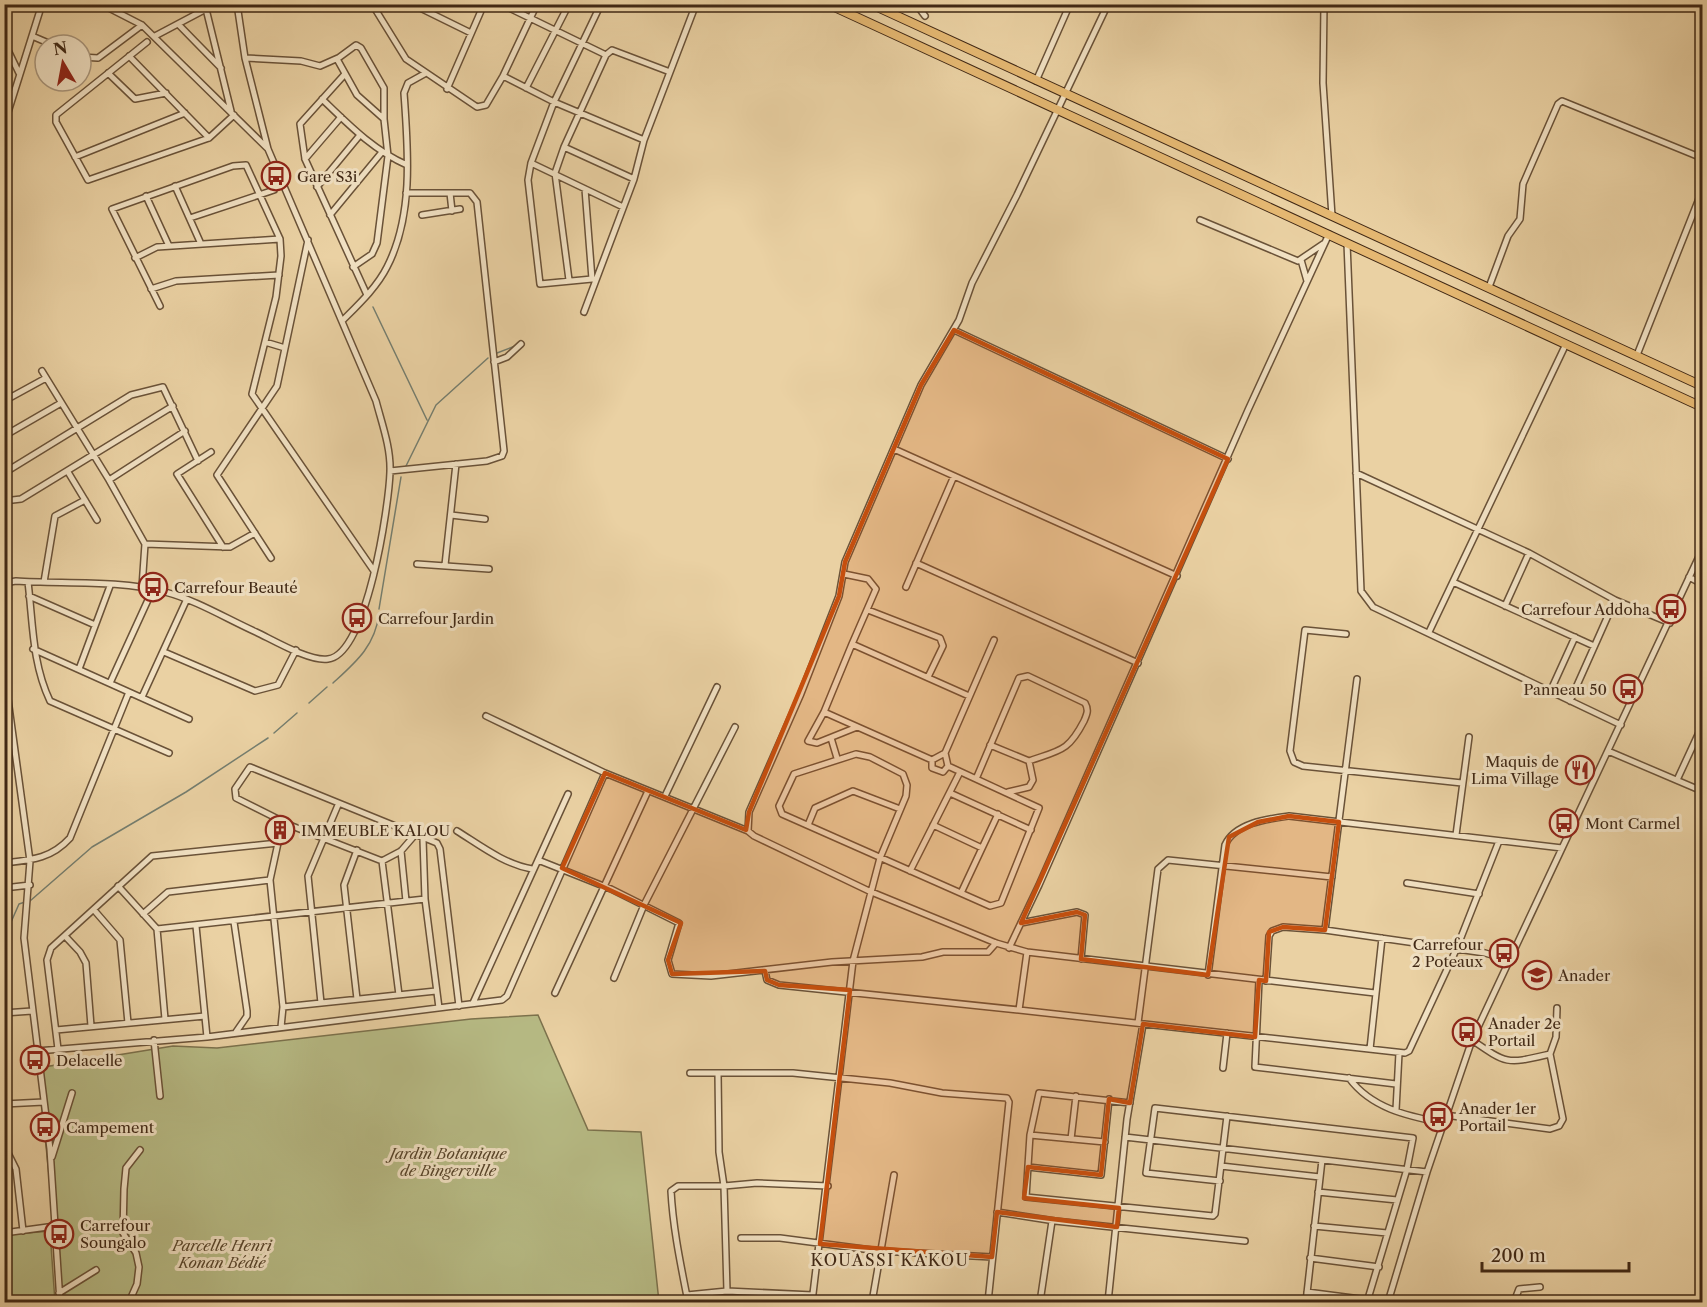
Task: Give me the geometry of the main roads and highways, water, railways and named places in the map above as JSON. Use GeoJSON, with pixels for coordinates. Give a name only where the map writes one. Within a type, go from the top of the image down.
{"type":"FeatureCollection","features":[{"type":"Feature","properties":{"kind":"highway"},"geometry":{"type":"LineString","coordinates":[[828,4],[1702,407]]}},
{"type":"Feature","properties":{"kind":"highway"},"geometry":{"type":"LineString","coordinates":[[871,4],[1702,386]]}},
{"type":"Feature","properties":{"kind":"waterway"},"geometry":{"type":"LineString","coordinates":[[373,307],[427,420]]}},
{"type":"Feature","properties":{"kind":"waterway"},"geometry":{"type":"LineString","coordinates":[[497,353],[515,346]]}},
{"type":"Feature","properties":{"kind":"waterway"},"geometry":{"type":"LineString","coordinates":[[406,466],[436,405],[488,358]]}},
{"type":"Feature","properties":{"kind":"waterway"},"geometry":{"type":"LineString","coordinates":[[379,609],[401,477]]}},
{"type":"Feature","properties":{"kind":"waterway"},"geometry":{"type":"LineString","coordinates":[[333,683],[363,653],[373,635],[379,614]]}},
{"type":"Feature","properties":{"kind":"waterway"},"geometry":{"type":"LineString","coordinates":[[309,703],[327,687]]}},
{"type":"Feature","properties":{"kind":"waterway"},"geometry":{"type":"LineString","coordinates":[[274,733],[297,713]]}},
{"type":"Feature","properties":{"kind":"waterway"},"geometry":{"type":"LineString","coordinates":[[30,901],[92,847],[186,792],[268,738]]}},
{"type":"Feature","properties":{"kind":"waterway"},"geometry":{"type":"LineString","coordinates":[[4,938],[19,904],[25,902]]}},
{"type":"Feature","properties":{"kind":"place","name":"Gare S3i"},"geometry":{"type":"Point","coordinates":[276,176]}},
{"type":"Feature","properties":{"kind":"place","name":"Carrefour Beauté"},"geometry":{"type":"Point","coordinates":[153,587]}},
{"type":"Feature","properties":{"kind":"place","name":"Carrefour Addoha"},"geometry":{"type":"Point","coordinates":[1671,609]}},
{"type":"Feature","properties":{"kind":"place","name":"Carrefour Jardin"},"geometry":{"type":"Point","coordinates":[357,618]}},
{"type":"Feature","properties":{"kind":"place","name":"Panneau 50"},"geometry":{"type":"Point","coordinates":[1628,689]}},
{"type":"Feature","properties":{"kind":"place","name":"Maquis de Lima Village"},"geometry":{"type":"Point","coordinates":[1580,770]}},
{"type":"Feature","properties":{"kind":"place","name":"Mont Carmel"},"geometry":{"type":"Point","coordinates":[1564,823]}},
{"type":"Feature","properties":{"kind":"place","name":"IMMEUBLE KALOU"},"geometry":{"type":"Point","coordinates":[280,830]}},
{"type":"Feature","properties":{"kind":"place","name":"Carrefour 2 Poteaux"},"geometry":{"type":"Point","coordinates":[1504,953]}},
{"type":"Feature","properties":{"kind":"place","name":"Anader"},"geometry":{"type":"Point","coordinates":[1537,975]}},
{"type":"Feature","properties":{"kind":"place","name":"Anader 2e Portail"},"geometry":{"type":"Point","coordinates":[1467,1032]}},
{"type":"Feature","properties":{"kind":"place","name":"Delacelle"},"geometry":{"type":"Point","coordinates":[35,1060]}},
{"type":"Feature","properties":{"kind":"place","name":"Anader 1er Portail"},"geometry":{"type":"Point","coordinates":[1438,1117]}},
{"type":"Feature","properties":{"kind":"place","name":"Campement"},"geometry":{"type":"Point","coordinates":[45,1127]}},
{"type":"Feature","properties":{"kind":"place","name":"Carrefour Soungalo"},"geometry":{"type":"Point","coordinates":[59,1234]}},
{"type":"Feature","properties":{"kind":"district","name":"KOUASSI KAKOU"},"geometry":{"type":"Point","coordinates":[890,1260]}},
{"type":"Feature","properties":{"kind":"park label","name":"Jardin Botanique de Bingerville"},"geometry":{"type":"Point","coordinates":[448,1162]}},
{"type":"Feature","properties":{"kind":"park label","name":"Parcelle Henri Konan Bédié"},"geometry":{"type":"Point","coordinates":[222,1254]}}]}
